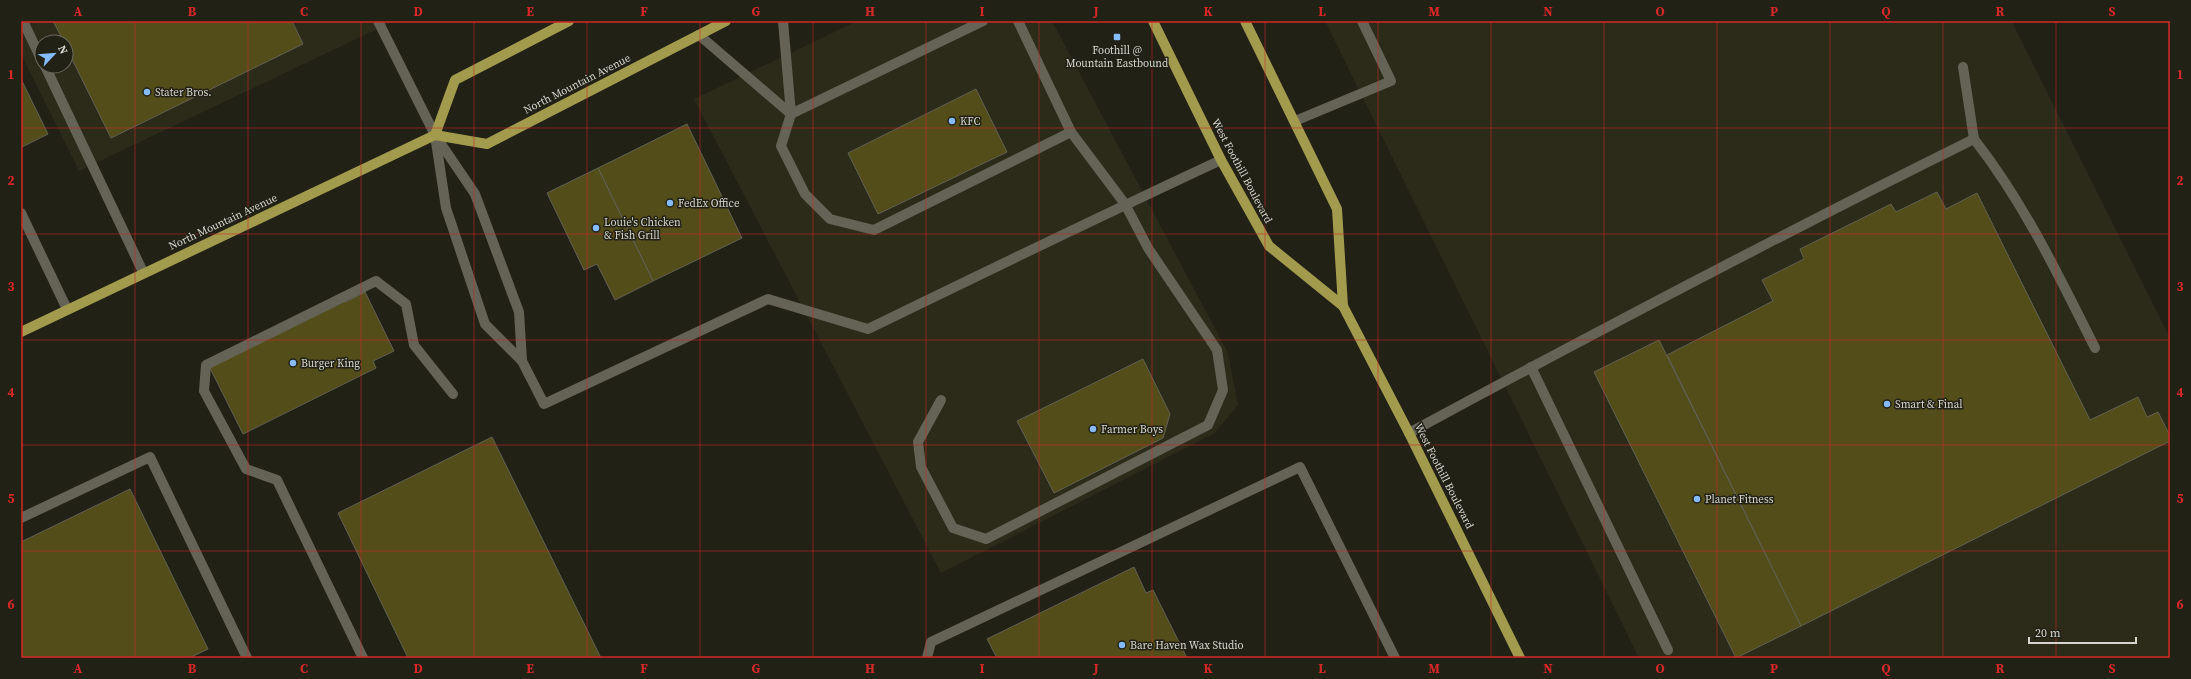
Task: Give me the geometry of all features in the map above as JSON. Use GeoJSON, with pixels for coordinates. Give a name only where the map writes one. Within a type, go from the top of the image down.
{"type":"FeatureCollection","features":[{"type":"Feature","properties":{"kind":"main road"},"geometry":{"type":"LineString","coordinates":[[435,135],[455,80],[569,21]]}},
{"type":"Feature","properties":{"kind":"main road","name":"North Mountain Avenue"},"geometry":{"type":"LineString","coordinates":[[21,332],[142,272],[435,135],[487,144],[726,21]]}},
{"type":"Feature","properties":{"kind":"main road","name":"West Foothill Boulevard"},"geometry":{"type":"LineString","coordinates":[[1153,21],[1221,160],[1270,246],[1343,306],[1409,433],[1520,658]]}},
{"type":"Feature","properties":{"kind":"main road","name":"West Foothill Boulevard"},"geometry":{"type":"LineString","coordinates":[[1245,21],[1337,209],[1343,306]]}},
{"type":"Feature","properties":{"kind":"lane"},"geometry":{"type":"LineString","coordinates":[[23,21],[34,44]]}},
{"type":"Feature","properties":{"kind":"lane"},"geometry":{"type":"LineString","coordinates":[[378,21],[435,135],[475,194],[519,312],[522,361]]}},
{"type":"Feature","properties":{"kind":"lane"},"geometry":{"type":"LineString","coordinates":[[783,21],[791,114],[782,146],[805,194],[830,219],[874,230],[1071,132]]}},
{"type":"Feature","properties":{"kind":"lane"},"geometry":{"type":"LineString","coordinates":[[791,114],[983,21]]}},
{"type":"Feature","properties":{"kind":"lane"},"geometry":{"type":"LineString","coordinates":[[941,400],[918,442],[921,467],[953,528],[986,539],[1208,425],[1222,390],[1217,350],[1148,248],[1125,204],[1071,132],[1018,21]]}},
{"type":"Feature","properties":{"kind":"lane"},"geometry":{"type":"LineString","coordinates":[[1295,121],[1391,81],[1362,21]]}},
{"type":"Feature","properties":{"kind":"lane"},"geometry":{"type":"LineString","coordinates":[[699,35],[791,114]]}},
{"type":"Feature","properties":{"kind":"lane"},"geometry":{"type":"LineString","coordinates":[[1963,67],[1974,139],[1997,168],[2041,241],[2095,348]]}},
{"type":"Feature","properties":{"kind":"lane"},"geometry":{"type":"LineString","coordinates":[[49,74],[142,272]]}},
{"type":"Feature","properties":{"kind":"lane"},"geometry":{"type":"LineString","coordinates":[[435,135],[446,208],[485,324],[522,361],[544,404],[768,299],[868,329],[1038,248],[1125,204],[1221,160]]}},
{"type":"Feature","properties":{"kind":"lane"},"geometry":{"type":"LineString","coordinates":[[1409,433],[1531,367],[1885,183],[1974,139]]}},
{"type":"Feature","properties":{"kind":"lane"},"geometry":{"type":"LineString","coordinates":[[21,213],[67,309]]}},
{"type":"Feature","properties":{"kind":"lane"},"geometry":{"type":"LineString","coordinates":[[363,658],[277,480],[246,469],[204,391],[206,365],[376,281],[406,304],[414,345],[453,394]]}},
{"type":"Feature","properties":{"kind":"lane"},"geometry":{"type":"LineString","coordinates":[[1531,367],[1668,650]]}},
{"type":"Feature","properties":{"kind":"lane"},"geometry":{"type":"LineString","coordinates":[[21,518],[150,457],[247,658]]}},
{"type":"Feature","properties":{"kind":"lane"},"geometry":{"type":"LineString","coordinates":[[927,658],[931,642],[1300,467],[1395,658]]}},
{"type":"Feature","properties":{"kind":"shaded area","name":"Stater Bros."},"geometry":{"type":"Polygon","coordinates":[[[21,21],[394,21],[79,171],[21,54],[21,21]]]}},
{"type":"Feature","properties":{"kind":"shaded area"},"geometry":{"type":"Polygon","coordinates":[[[857,21],[1052,21],[1228,353],[1238,405],[1215,433],[941,573],[694,99],[857,21]]]}},
{"type":"Feature","properties":{"kind":"shaded area"},"geometry":{"type":"Polygon","coordinates":[[[1325,21],[2019,21],[2013,24],[2170,338],[2170,658],[1639,658],[1325,21]]]}},
{"type":"Feature","properties":{"kind":"building","name":"Stater Bros."},"geometry":{"type":"Polygon","coordinates":[[[53,21],[292,21],[303,44],[111,138],[74,63],[74,34],[60,34],[53,21]]]}},
{"type":"Feature","properties":{"kind":"building"},"geometry":{"type":"Polygon","coordinates":[[[21,79],[48,134],[22,147],[21,145],[21,79]]]}},
{"type":"Feature","properties":{"kind":"building","name":"KFC"},"geometry":{"type":"Polygon","coordinates":[[[976,89],[1007,152],[878,214],[848,153],[976,89]]]}},
{"type":"Feature","properties":{"kind":"building","name":"FedEx Office"},"geometry":{"type":"Polygon","coordinates":[[[687,124],[742,238],[653,281],[598,168],[687,124]]]}},
{"type":"Feature","properties":{"kind":"building","name":"Louie's Chicken & Fish Grill"},"geometry":{"type":"Polygon","coordinates":[[[598,168],[653,281],[615,300],[597,264],[584,270],[547,193],[598,168]]]}},
{"type":"Feature","properties":{"kind":"building","name":"Smart & Final"},"geometry":{"type":"Polygon","coordinates":[[[1937,192],[1946,209],[1977,193],[2090,420],[2138,397],[2147,417],[2158,412],[2170,436],[2170,441],[1801,626],[1667,355],[1773,301],[1762,280],[1804,259],[1800,249],[1891,204],[1896,212],[1937,192]]]}},
{"type":"Feature","properties":{"kind":"building","name":"Burger King"},"geometry":{"type":"Polygon","coordinates":[[[365,292],[394,351],[373,361],[376,368],[243,434],[208,364],[344,297],[346,302],[365,292]]]}},
{"type":"Feature","properties":{"kind":"building","name":"Planet Fitness"},"geometry":{"type":"Polygon","coordinates":[[[1659,340],[1801,626],[1736,658],[1594,372],[1659,340]]]}},
{"type":"Feature","properties":{"kind":"building","name":"Farmer Boys"},"geometry":{"type":"Polygon","coordinates":[[[1143,359],[1170,414],[1163,438],[1054,493],[1017,421],[1143,359]]]}},
{"type":"Feature","properties":{"kind":"building"},"geometry":{"type":"Polygon","coordinates":[[[492,437],[601,658],[408,658],[338,513],[492,437]]]}},
{"type":"Feature","properties":{"kind":"building"},"geometry":{"type":"Polygon","coordinates":[[[130,489],[208,649],[189,658],[21,658],[21,542],[130,489]]]}},
{"type":"Feature","properties":{"kind":"building"},"geometry":{"type":"Polygon","coordinates":[[[1134,567],[1146,593],[1153,590],[1187,658],[997,658],[987,639],[1134,567]]]}},
{"type":"Feature","properties":{"kind":"place","name":"Foothill @ Mountain Eastbound"},"geometry":{"type":"Point","coordinates":[1117,37]}},
{"type":"Feature","properties":{"kind":"place","name":"Stater Bros."},"geometry":{"type":"Point","coordinates":[147,92]}},
{"type":"Feature","properties":{"kind":"place","name":"KFC"},"geometry":{"type":"Point","coordinates":[952,121]}},
{"type":"Feature","properties":{"kind":"place","name":"FedEx Office"},"geometry":{"type":"Point","coordinates":[670,203]}},
{"type":"Feature","properties":{"kind":"place","name":"Louie's Chicken & Fish Grill"},"geometry":{"type":"Point","coordinates":[596,228]}},
{"type":"Feature","properties":{"kind":"place","name":"Burger King"},"geometry":{"type":"Point","coordinates":[293,363]}},
{"type":"Feature","properties":{"kind":"place","name":"Smart & Final"},"geometry":{"type":"Point","coordinates":[1887,404]}},
{"type":"Feature","properties":{"kind":"place","name":"Farmer Boys"},"geometry":{"type":"Point","coordinates":[1093,429]}},
{"type":"Feature","properties":{"kind":"place","name":"Planet Fitness"},"geometry":{"type":"Point","coordinates":[1697,499]}},
{"type":"Feature","properties":{"kind":"place","name":"Bare Haven Wax Studio"},"geometry":{"type":"Point","coordinates":[1122,645]}}]}
